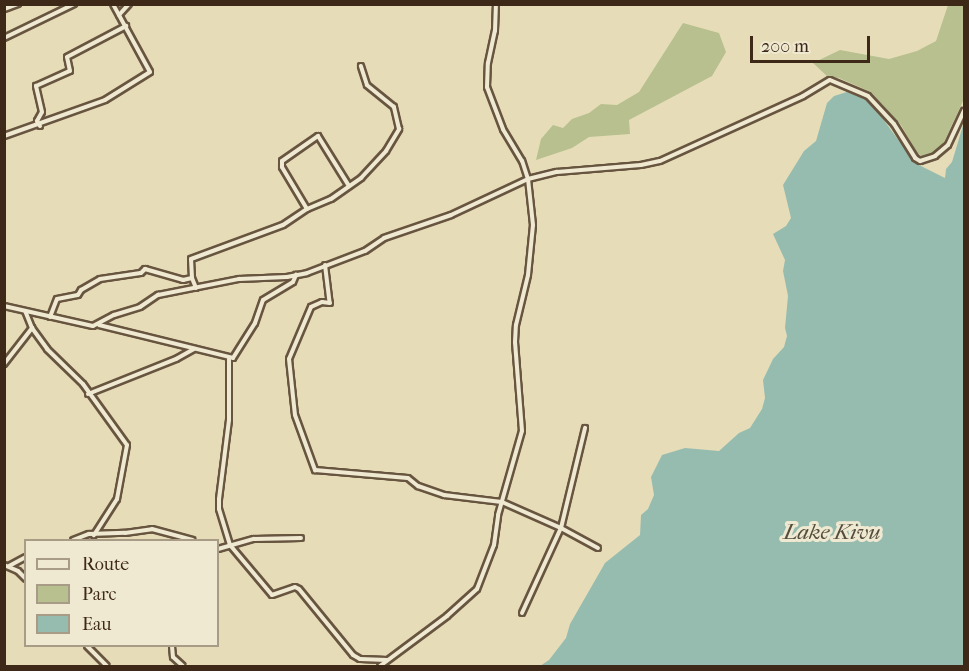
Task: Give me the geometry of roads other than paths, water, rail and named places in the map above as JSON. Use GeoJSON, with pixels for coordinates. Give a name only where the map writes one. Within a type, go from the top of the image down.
{"type":"FeatureCollection","features":[{"type":"Feature","properties":{"kind":"street"},"geometry":{"type":"LineString","coordinates":[[4,9],[18,4]]}},
{"type":"Feature","properties":{"kind":"street"},"geometry":{"type":"LineString","coordinates":[[4,38],[74,4]]}},
{"type":"Feature","properties":{"kind":"street"},"geometry":{"type":"LineString","coordinates":[[4,136],[40,126],[119,94],[150,72],[113,4]]}},
{"type":"Feature","properties":{"kind":"street"},"geometry":{"type":"LineString","coordinates":[[119,15],[129,4]]}},
{"type":"Feature","properties":{"kind":"street"},"geometry":{"type":"LineString","coordinates":[[380,666],[447,616],[477,589],[494,545],[502,502],[522,427],[514,342],[533,232],[528,179],[487,87],[488,63],[495,31],[496,4]]}},
{"type":"Feature","properties":{"kind":"street"},"geometry":{"type":"LineString","coordinates":[[40,126],[37,121],[42,112],[36,86],[70,71],[67,57],[126,26]]}},
{"type":"Feature","properties":{"kind":"street"},"geometry":{"type":"LineString","coordinates":[[196,288],[192,278],[191,259],[283,225],[307,209],[331,199],[349,186],[386,151],[399,129],[393,107],[367,85],[361,66]]}},
{"type":"Feature","properties":{"kind":"street"},"geometry":{"type":"LineString","coordinates":[[4,306],[93,326],[114,315],[140,308],[158,295],[196,288],[202,284],[239,279],[287,278],[365,251],[384,238],[452,215],[528,179],[557,172],[641,165],[660,161],[804,96],[830,80],[868,96],[894,124],[915,158],[920,161],[935,156],[948,145],[964,111]]}},
{"type":"Feature","properties":{"kind":"street"},"geometry":{"type":"LineString","coordinates":[[307,209],[282,167],[282,161],[318,136],[349,186]]}},
{"type":"Feature","properties":{"kind":"street"},"geometry":{"type":"LineString","coordinates":[[325,266],[330,303],[322,302],[311,307],[289,359],[295,415],[315,470],[408,478],[418,486],[444,495],[502,502],[561,528],[598,548]]}},
{"type":"Feature","properties":{"kind":"street"},"geometry":{"type":"LineString","coordinates":[[50,317],[57,299],[78,295],[81,290],[100,279],[141,273],[145,269],[183,280],[192,278]]}},
{"type":"Feature","properties":{"kind":"street"},"geometry":{"type":"LineString","coordinates":[[229,359],[235,356],[251,330],[263,300],[293,282],[296,275]]}},
{"type":"Feature","properties":{"kind":"street"},"geometry":{"type":"LineString","coordinates":[[25,311],[32,328],[53,356],[83,384],[127,445],[128,450],[117,499],[94,535]]}},
{"type":"Feature","properties":{"kind":"street"},"geometry":{"type":"LineString","coordinates":[[98,324],[226,356],[229,359]]}},
{"type":"Feature","properties":{"kind":"street"},"geometry":{"type":"LineString","coordinates":[[4,364],[32,328]]}},
{"type":"Feature","properties":{"kind":"street"},"geometry":{"type":"LineString","coordinates":[[88,394],[176,359],[194,349]]}},
{"type":"Feature","properties":{"kind":"street"},"geometry":{"type":"LineString","coordinates":[[229,359],[229,420],[219,509],[230,545],[272,596],[295,587],[299,589],[353,655],[360,659],[387,660]]}},
{"type":"Feature","properties":{"kind":"street"},"geometry":{"type":"LineString","coordinates":[[522,613],[561,528],[585,428]]}},
{"type":"Feature","properties":{"kind":"street"},"geometry":{"type":"LineString","coordinates":[[78,539],[94,535],[152,529],[189,539]]}},
{"type":"Feature","properties":{"kind":"street"},"geometry":{"type":"LineString","coordinates":[[219,549],[254,539],[301,538]]}},
{"type":"Feature","properties":{"kind":"street"},"geometry":{"type":"LineString","coordinates":[[6,566],[24,558]]}},
{"type":"Feature","properties":{"kind":"street"},"geometry":{"type":"LineString","coordinates":[[6,566],[18,571],[24,577]]}},
{"type":"Feature","properties":{"kind":"street"},"geometry":{"type":"LineString","coordinates":[[89,647],[107,666]]}},
{"type":"Feature","properties":{"kind":"street"},"geometry":{"type":"LineString","coordinates":[[172,647],[173,657],[183,666]]}},
{"type":"Feature","properties":{"kind":"water","name":"Lake Kivu"},"geometry":{"type":"Polygon","coordinates":[[[847,92],[870,101],[915,163],[945,178],[946,169],[952,162],[964,122],[964,666],[540,666],[549,660],[566,638],[570,624],[605,563],[640,535],[641,515],[648,509],[654,495],[651,477],[662,455],[685,448],[719,451],[739,433],[750,428],[762,409],[765,398],[763,380],[773,359],[784,347],[787,336],[785,328],[788,296],[783,271],[785,260],[773,234],[786,226],[791,218],[783,185],[804,151],[816,141],[827,103],[834,96],[847,92]]]}}]}
